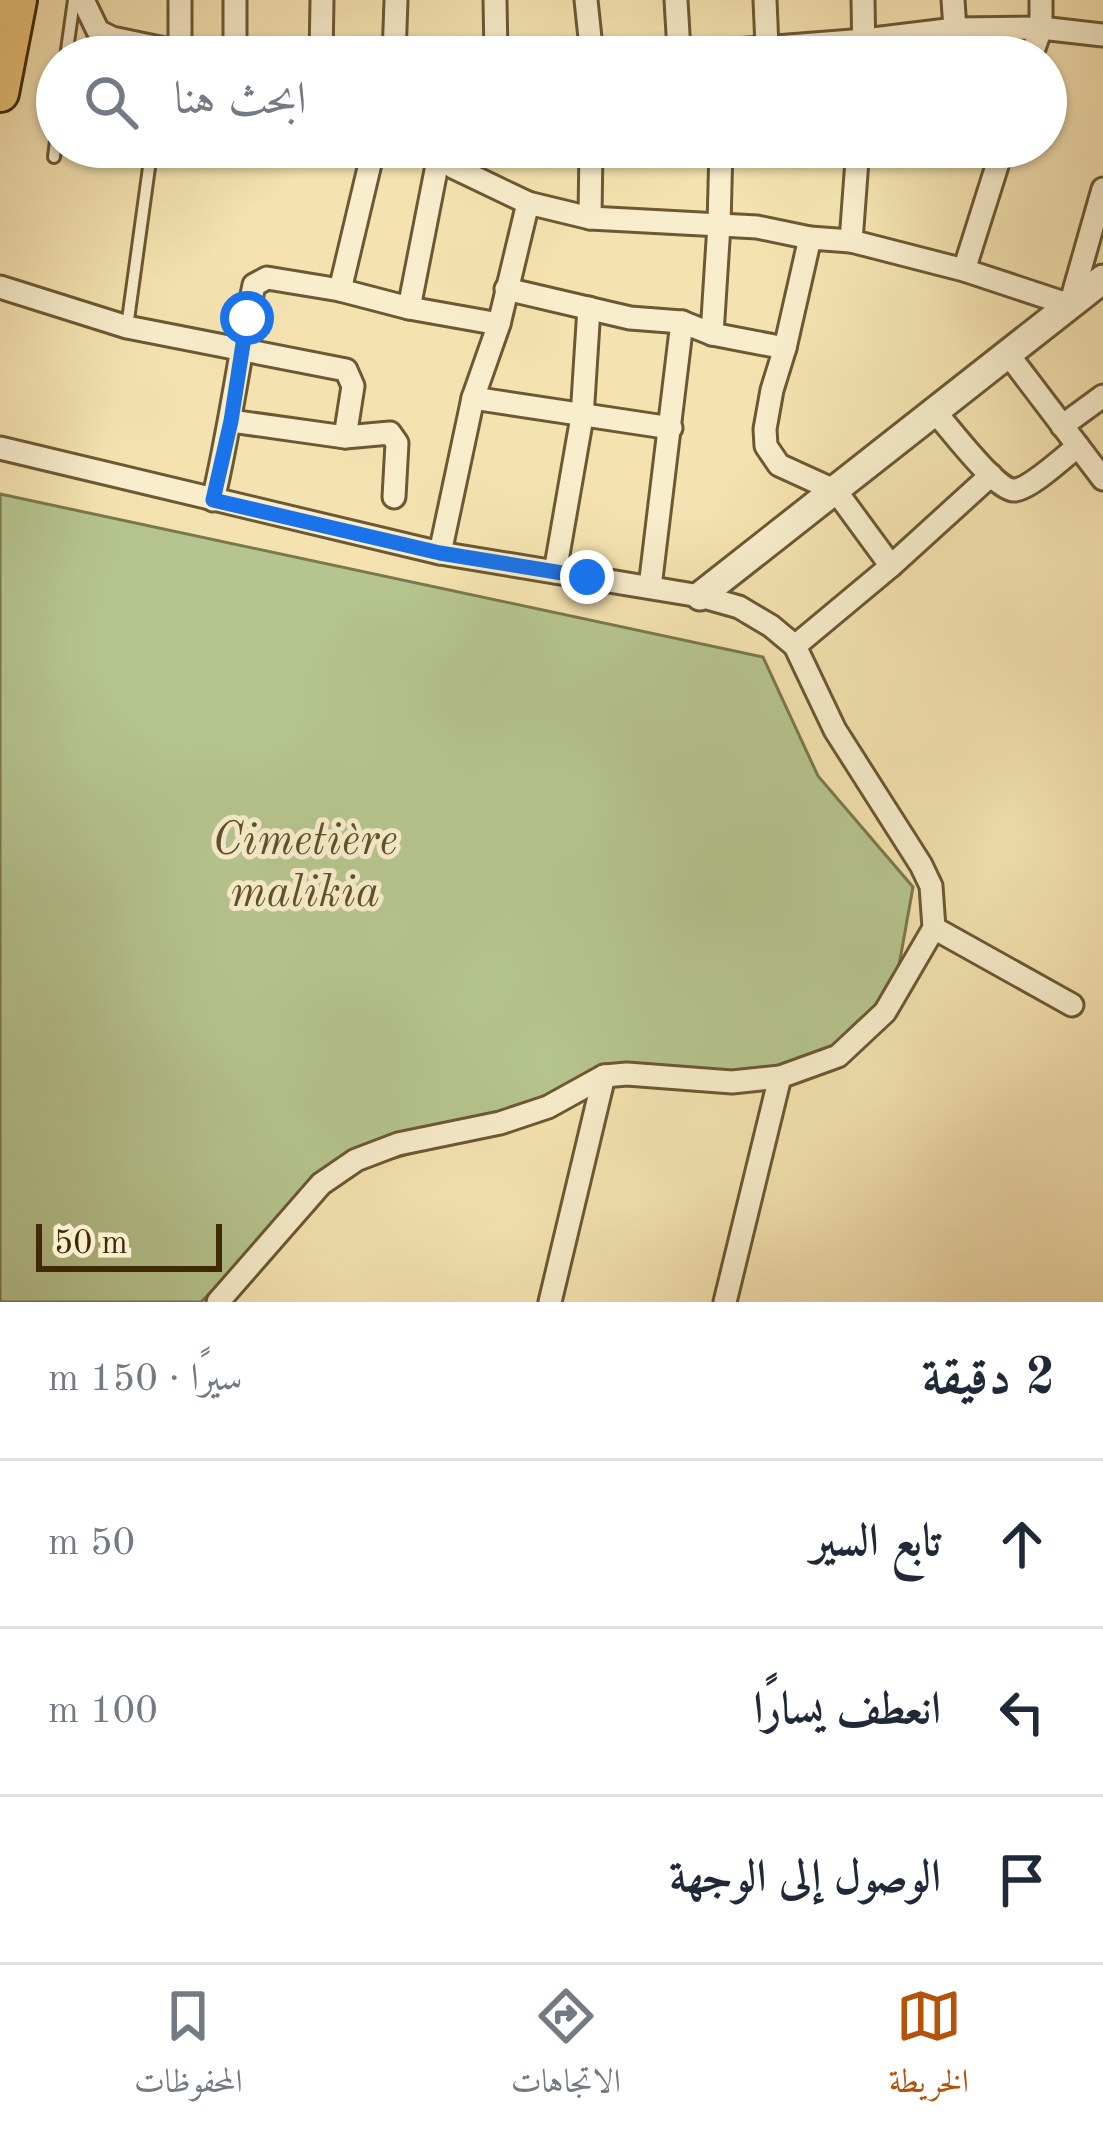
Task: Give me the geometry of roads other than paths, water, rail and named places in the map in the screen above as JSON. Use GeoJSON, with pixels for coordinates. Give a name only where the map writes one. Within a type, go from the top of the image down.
{"type":"FeatureCollection","features":[{"type":"Feature","properties":{"kind":"main road"},"geometry":{"type":"LineString","coordinates":[[0,93],[18,0]]}},
{"type":"Feature","properties":{"kind":"street"},"geometry":{"type":"LineString","coordinates":[[83,0],[98,31],[108,36]]}},
{"type":"Feature","properties":{"kind":"street"},"geometry":{"type":"LineString","coordinates":[[180,0],[180,36]]}},
{"type":"Feature","properties":{"kind":"street"},"geometry":{"type":"LineString","coordinates":[[235,0],[236,36]]}},
{"type":"Feature","properties":{"kind":"street"},"geometry":{"type":"LineString","coordinates":[[321,36],[322,0]]}},
{"type":"Feature","properties":{"kind":"street"},"geometry":{"type":"LineString","coordinates":[[395,36],[396,0]]}},
{"type":"Feature","properties":{"kind":"street"},"geometry":{"type":"LineString","coordinates":[[495,0],[496,36]]}},
{"type":"Feature","properties":{"kind":"street"},"geometry":{"type":"LineString","coordinates":[[586,0],[590,36]]}},
{"type":"Feature","properties":{"kind":"street"},"geometry":{"type":"LineString","coordinates":[[676,0],[678,36]]}},
{"type":"Feature","properties":{"kind":"street"},"geometry":{"type":"LineString","coordinates":[[766,0],[767,36]]}},
{"type":"Feature","properties":{"kind":"street"},"geometry":{"type":"LineString","coordinates":[[863,0],[864,36]]}},
{"type":"Feature","properties":{"kind":"street"},"geometry":{"type":"LineString","coordinates":[[953,0],[955,29]]}},
{"type":"Feature","properties":{"kind":"street"},"geometry":{"type":"LineString","coordinates":[[1038,36],[1041,0]]}},
{"type":"Feature","properties":{"kind":"street"},"geometry":{"type":"LineString","coordinates":[[922,36],[955,29],[1041,28],[1103,35]]}},
{"type":"Feature","properties":{"kind":"street"},"geometry":{"type":"LineString","coordinates":[[340,290],[369,168]]}},
{"type":"Feature","properties":{"kind":"street"},"geometry":{"type":"LineString","coordinates":[[409,308],[435,168]]}},
{"type":"Feature","properties":{"kind":"street"},"geometry":{"type":"LineString","coordinates":[[455,168],[528,202],[590,218],[758,227],[851,241],[964,270],[1070,305]]}},
{"type":"Feature","properties":{"kind":"street"},"geometry":{"type":"LineString","coordinates":[[590,218],[591,168]]}},
{"type":"Feature","properties":{"kind":"street"},"geometry":{"type":"LineString","coordinates":[[712,334],[720,168]]}},
{"type":"Feature","properties":{"kind":"street"},"geometry":{"type":"LineString","coordinates":[[851,241],[856,168]]}},
{"type":"Feature","properties":{"kind":"street"},"geometry":{"type":"LineString","coordinates":[[964,270],[996,168]]}},
{"type":"Feature","properties":{"kind":"street"},"geometry":{"type":"LineString","coordinates":[[1070,305],[1103,189]]}},
{"type":"Feature","properties":{"kind":"street"},"geometry":{"type":"LineString","coordinates":[[440,553],[473,398],[499,324],[528,202]]}},
{"type":"Feature","properties":{"kind":"street"},"geometry":{"type":"LineString","coordinates":[[810,238],[772,390],[766,446],[779,465],[836,491],[891,566]]}},
{"type":"Feature","properties":{"kind":"street"},"geometry":{"type":"LineString","coordinates":[[213,500],[254,285],[267,278],[499,324]]}},
{"type":"Feature","properties":{"kind":"street"},"geometry":{"type":"LineString","coordinates":[[700,596],[1103,279]]}},
{"type":"Feature","properties":{"kind":"street"},"geometry":{"type":"LineString","coordinates":[[0,287],[128,327],[346,370],[353,386],[345,437]]}},
{"type":"Feature","properties":{"kind":"street"},"geometry":{"type":"LineString","coordinates":[[506,290],[630,318],[682,322],[712,334],[785,348]]}},
{"type":"Feature","properties":{"kind":"street"},"geometry":{"type":"LineString","coordinates":[[555,572],[582,417],[589,308]]}},
{"type":"Feature","properties":{"kind":"street"},"geometry":{"type":"LineString","coordinates":[[650,587],[682,322]]}},
{"type":"Feature","properties":{"kind":"street"},"geometry":{"type":"LineString","coordinates":[[1008,354],[1103,479]]}},
{"type":"Feature","properties":{"kind":"street"},"geometry":{"type":"LineString","coordinates":[[1062,426],[1103,396]]}},
{"type":"Feature","properties":{"kind":"street"},"geometry":{"type":"LineString","coordinates":[[473,398],[671,428]]}},
{"type":"Feature","properties":{"kind":"street"},"geometry":{"type":"LineString","coordinates":[[935,412],[991,475],[1012,491],[1024,488],[1078,446]]}},
{"type":"Feature","properties":{"kind":"street"},"geometry":{"type":"LineString","coordinates":[[231,421],[345,437],[390,433],[397,443],[394,497]]}},
{"type":"Feature","properties":{"kind":"street"},"geometry":{"type":"LineString","coordinates":[[0,448],[440,553],[700,596],[739,607],[795,646],[835,730],[931,886],[934,928],[885,1012],[838,1056],[780,1077],[732,1082],[604,1076],[548,1107],[500,1123],[398,1144],[356,1160],[322,1184],[218,1302]]}},
{"type":"Feature","properties":{"kind":"street"},"geometry":{"type":"LineString","coordinates":[[795,646],[991,475]]}},
{"type":"Feature","properties":{"kind":"street"},"geometry":{"type":"LineString","coordinates":[[934,928],[1072,1005]]}},
{"type":"Feature","properties":{"kind":"street"},"geometry":{"type":"LineString","coordinates":[[550,1302],[604,1076]]}},
{"type":"Feature","properties":{"kind":"street"},"geometry":{"type":"LineString","coordinates":[[725,1302],[780,1077]]}},
{"type":"Feature","properties":{"kind":"lane"},"geometry":{"type":"LineString","coordinates":[[70,36],[74,0]]}},
{"type":"Feature","properties":{"kind":"lane"},"geometry":{"type":"LineString","coordinates":[[128,327],[149,168]]}},
{"type":"Feature","properties":{"kind":"park label","name":"Cimetière malikia"},"geometry":{"type":"Point","coordinates":[305,868]}}]}
